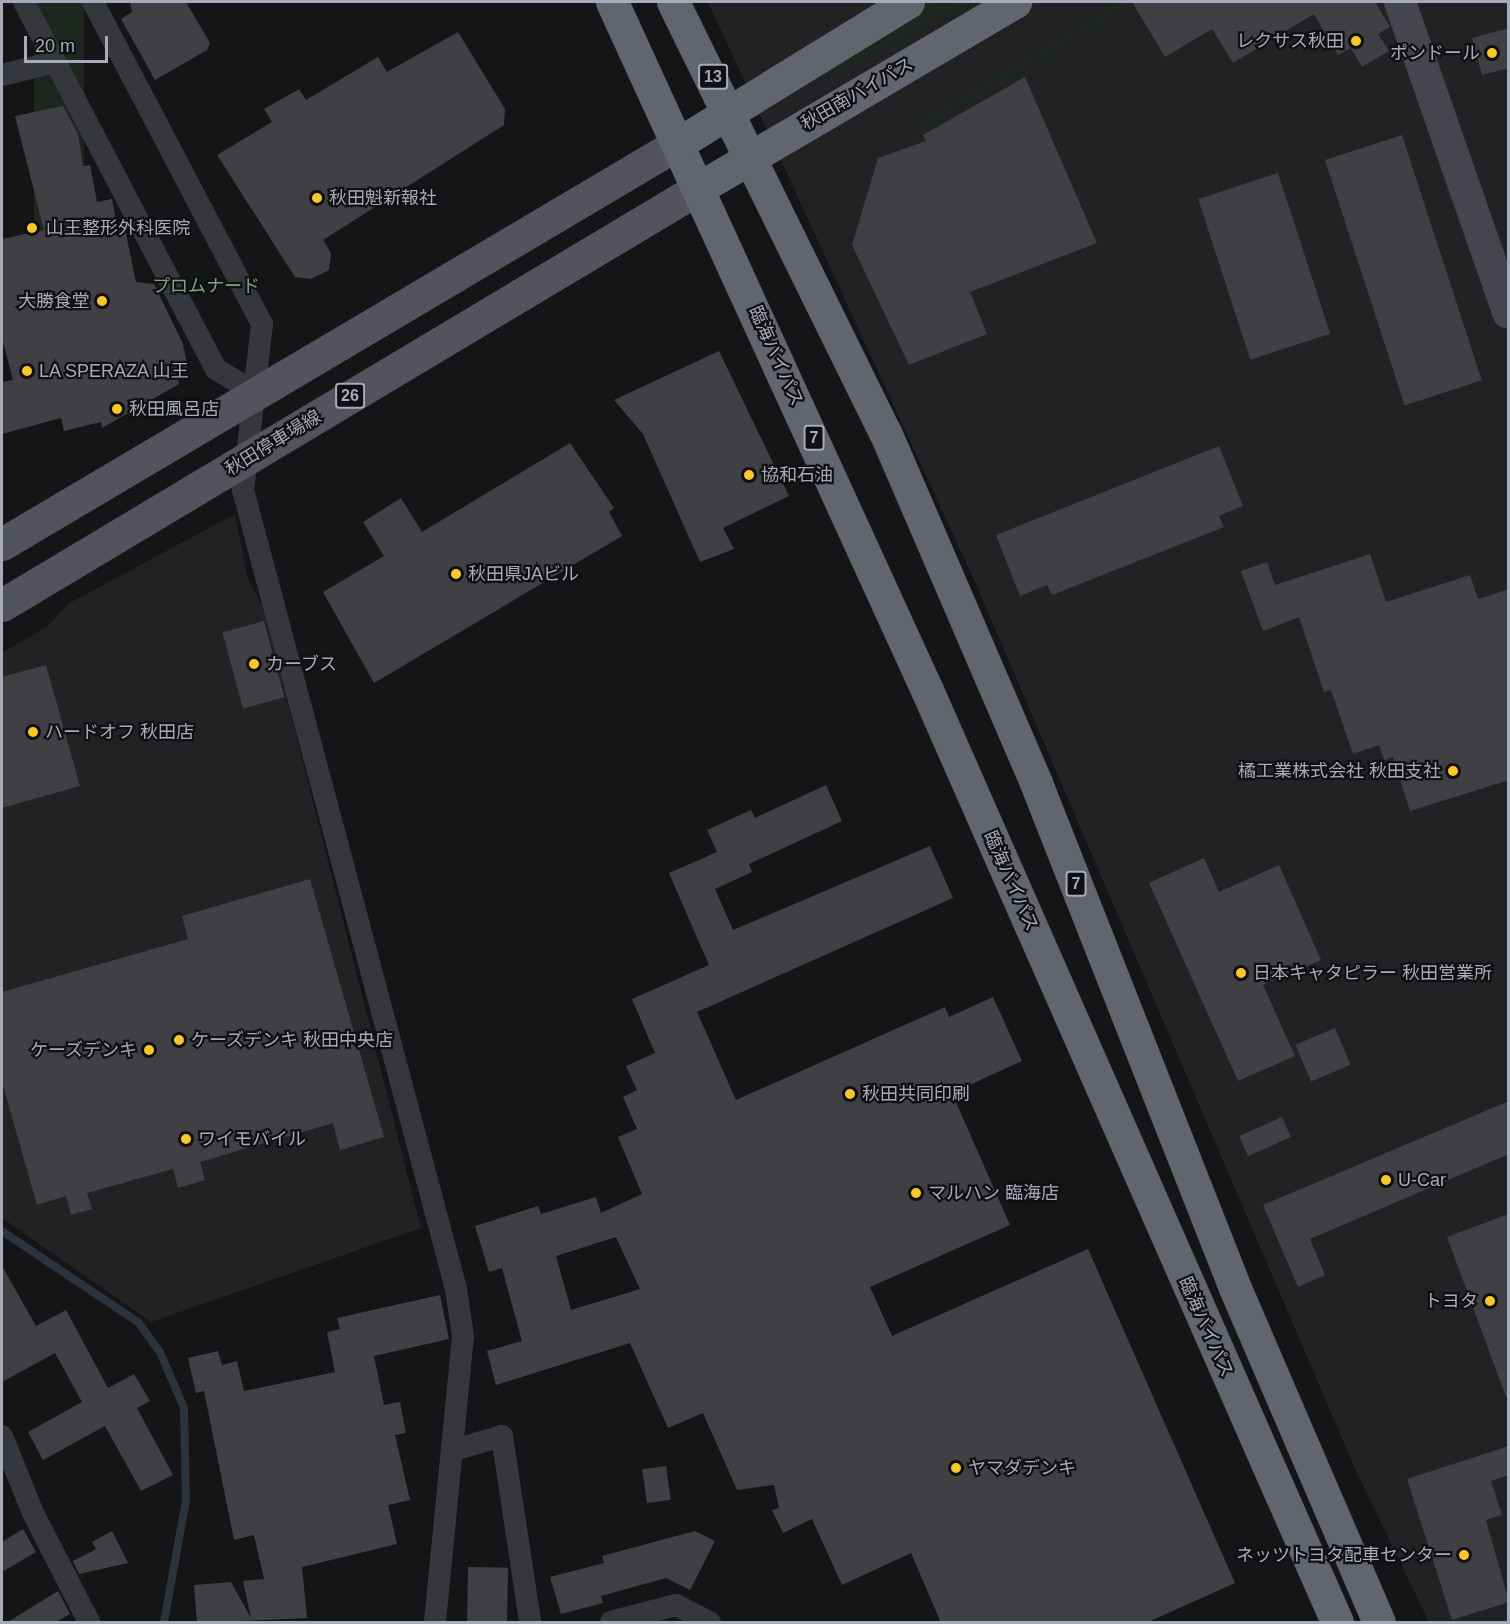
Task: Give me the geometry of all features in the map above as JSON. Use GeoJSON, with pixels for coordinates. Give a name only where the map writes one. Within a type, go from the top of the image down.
{"type":"FeatureCollection","features":[{"type":"Feature","properties":{"kind":"highway","name":"臨海バイパス"},"geometry":{"type":"LineString","coordinates":[[612,2],[679,143],[927,690],[1337,1623]]}},
{"type":"Feature","properties":{"kind":"highway","name":"13"},"geometry":{"type":"LineString","coordinates":[[673,2],[752,154]]}},
{"type":"Feature","properties":{"kind":"highway"},"geometry":{"type":"LineString","coordinates":[[679,143],[729,108],[908,2]]}},
{"type":"Feature","properties":{"kind":"highway","name":"秋田南バイパス"},"geometry":{"type":"LineString","coordinates":[[699,188],[752,154],[1015,2]]}},
{"type":"Feature","properties":{"kind":"highway","name":"7"},"geometry":{"type":"LineString","coordinates":[[752,154],[885,432],[1036,783],[1235,1288],[1379,1623]]}},
{"type":"Feature","properties":{"kind":"main road"},"geometry":{"type":"LineString","coordinates":[[2,544],[252,391],[679,143]]}},
{"type":"Feature","properties":{"kind":"main road","name":"秋田停車場線"},"geometry":{"type":"LineString","coordinates":[[2,605],[699,188]]}},
{"type":"Feature","properties":{"kind":"street"},"geometry":{"type":"LineString","coordinates":[[24,2],[216,369],[252,391]]}},
{"type":"Feature","properties":{"kind":"street"},"geometry":{"type":"LineString","coordinates":[[93,2],[262,324],[242,461],[245,500],[456,1289],[463,1336],[454,1450],[435,1623]]}},
{"type":"Feature","properties":{"kind":"street"},"geometry":{"type":"LineString","coordinates":[[1407,3],[1509,313]]}},
{"type":"Feature","properties":{"kind":"street"},"geometry":{"type":"LineString","coordinates":[[2,75],[55,62]]}},
{"type":"Feature","properties":{"kind":"street"},"geometry":{"type":"LineString","coordinates":[[2,1436],[33,1513],[89,1623]]}},
{"type":"Feature","properties":{"kind":"street"},"geometry":{"type":"LineString","coordinates":[[454,1450],[502,1436],[530,1623]]}},
{"type":"Feature","properties":{"kind":"street"},"geometry":{"type":"LineString","coordinates":[[611,1623],[676,1605],[710,1623]]}},
{"type":"Feature","properties":{"kind":"shaded area"},"geometry":{"type":"Polygon","coordinates":[[[708,2],[1508,2],[1508,1622],[1429,1622],[1355,1469],[975,582],[708,2]]]}},
{"type":"Feature","properties":{"kind":"shaded area"},"geometry":{"type":"Polygon","coordinates":[[[235,514],[248,579],[264,609],[421,1228],[151,1322],[2,1218],[2,653],[48,626],[68,604],[235,514]]]}},
{"type":"Feature","properties":{"kind":"green space"},"geometry":{"type":"Polygon","coordinates":[[[34,2],[84,2],[84,369],[34,369],[34,2]]]}},
{"type":"Feature","properties":{"kind":"green space"},"geometry":{"type":"Polygon","coordinates":[[[931,2],[969,2],[836,75],[826,74],[825,62],[931,2]]]}},
{"type":"Feature","properties":{"kind":"green space"},"geometry":{"type":"Polygon","coordinates":[[[1120,2],[1134,2],[918,132],[914,125],[1120,2]]]}},
{"type":"Feature","properties":{"kind":"building"},"geometry":{"type":"Polygon","coordinates":[[[130,2],[186,2],[210,43],[207,50],[155,80],[121,19],[132,12],[130,2]]]}},
{"type":"Feature","properties":{"kind":"building","name":"レクサス秋田"},"geometry":{"type":"Polygon","coordinates":[[[1132,2],[1375,2],[1390,27],[1378,34],[1389,51],[1362,67],[1351,48],[1338,55],[1314,14],[1233,63],[1212,29],[1165,57],[1132,2]]]}},
{"type":"Feature","properties":{"kind":"building","name":"ポンドール"},"geometry":{"type":"Polygon","coordinates":[[[1509,28],[1509,68],[1482,75],[1472,38],[1509,28]]]}},
{"type":"Feature","properties":{"kind":"building","name":"秋田魁新報社"},"geometry":{"type":"Polygon","coordinates":[[[458,32],[505,109],[504,125],[323,240],[331,253],[329,270],[311,279],[295,277],[217,155],[272,122],[264,109],[299,89],[306,100],[378,57],[387,72],[458,32]]]}},
{"type":"Feature","properties":{"kind":"building"},"geometry":{"type":"Polygon","coordinates":[[[1025,77],[1097,243],[970,292],[987,334],[909,365],[852,245],[878,158],[926,141],[923,135],[1025,77]]]}},
{"type":"Feature","properties":{"kind":"building"},"geometry":{"type":"Polygon","coordinates":[[[63,106],[78,134],[83,166],[90,165],[97,202],[112,199],[117,226],[124,224],[136,282],[154,284],[183,344],[188,369],[176,371],[179,384],[102,428],[101,422],[64,431],[61,418],[2,434],[2,382],[13,380],[2,338],[2,239],[44,230],[15,116],[63,106]]]}},
{"type":"Feature","properties":{"kind":"building"},"geometry":{"type":"Polygon","coordinates":[[[1402,135],[1482,380],[1405,405],[1325,160],[1402,135]]]}},
{"type":"Feature","properties":{"kind":"building"},"geometry":{"type":"Polygon","coordinates":[[[1278,173],[1330,334],[1250,360],[1198,199],[1278,173]]]}},
{"type":"Feature","properties":{"kind":"building","name":"協和石油"},"geometry":{"type":"Polygon","coordinates":[[[719,351],[789,496],[723,528],[734,549],[700,562],[643,434],[614,400],[719,351]]]}},
{"type":"Feature","properties":{"kind":"building","name":"秋田県JAビル"},"geometry":{"type":"Polygon","coordinates":[[[570,443],[614,508],[609,512],[622,536],[374,683],[323,592],[384,556],[363,522],[401,498],[422,532],[570,443]]]}},
{"type":"Feature","properties":{"kind":"building"},"geometry":{"type":"Polygon","coordinates":[[[1219,446],[1243,506],[1219,516],[1224,527],[1052,595],[1047,585],[1020,596],[996,535],[1219,446]]]}},
{"type":"Feature","properties":{"kind":"building"},"geometry":{"type":"Polygon","coordinates":[[[1370,554],[1386,602],[1470,575],[1478,599],[1509,589],[1509,780],[1410,811],[1393,757],[1384,760],[1379,745],[1353,754],[1331,690],[1324,692],[1299,617],[1263,631],[1241,571],[1267,562],[1275,585],[1370,554]]]}},
{"type":"Feature","properties":{"kind":"building","name":"カーブス"},"geometry":{"type":"Polygon","coordinates":[[[264,621],[284,697],[243,708],[222,632],[264,621]]]}},
{"type":"Feature","properties":{"kind":"building","name":"ハードオフ 秋田店"},"geometry":{"type":"Polygon","coordinates":[[[46,665],[80,786],[2,808],[2,677],[46,665]]]}},
{"type":"Feature","properties":{"kind":"building"},"geometry":{"type":"Polygon","coordinates":[[[826,785],[842,821],[749,864],[752,872],[715,889],[733,930],[930,846],[953,898],[697,1012],[736,1100],[945,1007],[949,1017],[993,997],[1022,1061],[952,1093],[1010,1225],[870,1287],[892,1336],[1088,1249],[1235,1583],[1146,1623],[941,1623],[911,1553],[842,1585],[812,1519],[783,1533],[772,1510],[779,1508],[774,1485],[737,1490],[703,1413],[668,1428],[630,1343],[496,1385],[487,1351],[522,1341],[502,1268],[489,1272],[475,1226],[538,1206],[541,1214],[596,1197],[601,1213],[642,1194],[618,1137],[637,1129],[623,1097],[637,1090],[626,1066],[655,1053],[632,999],[709,965],[669,873],[717,852],[707,830],[751,810],[755,818],[826,785]],[[616,1237],[556,1256],[571,1310],[640,1289],[616,1237]]]}},
{"type":"Feature","properties":{"kind":"building","name":"日本キャタピラー 秋田営業所"},"geometry":{"type":"Polygon","coordinates":[[[1204,858],[1219,892],[1279,865],[1321,960],[1263,985],[1295,1056],[1238,1081],[1149,883],[1204,858]]]}},
{"type":"Feature","properties":{"kind":"building","name":"ケーズデンキ 秋田中央店"},"geometry":{"type":"Polygon","coordinates":[[[310,879],[384,1137],[340,1150],[333,1123],[200,1162],[205,1180],[178,1188],[173,1169],[87,1193],[92,1209],[71,1215],[66,1196],[37,1205],[2,1082],[2,992],[188,939],[182,916],[310,879]]]}},
{"type":"Feature","properties":{"kind":"building"},"geometry":{"type":"Polygon","coordinates":[[[1335,1028],[1351,1065],[1311,1082],[1295,1045],[1335,1028]]]}},
{"type":"Feature","properties":{"kind":"building","name":"U-Car"},"geometry":{"type":"Polygon","coordinates":[[[1509,1101],[1509,1154],[1310,1239],[1325,1275],[1298,1287],[1263,1205],[1509,1101]]]}},
{"type":"Feature","properties":{"kind":"building"},"geometry":{"type":"Polygon","coordinates":[[[1282,1117],[1291,1137],[1248,1156],[1239,1136],[1282,1117]]]}},
{"type":"Feature","properties":{"kind":"building","name":"トヨタ"},"geometry":{"type":"Polygon","coordinates":[[[1509,1214],[1509,1397],[1506,1397],[1447,1237],[1509,1214]]]}},
{"type":"Feature","properties":{"kind":"building"},"geometry":{"type":"Polygon","coordinates":[[[2,1266],[36,1326],[66,1310],[108,1388],[134,1374],[150,1401],[137,1408],[173,1475],[141,1491],[105,1426],[43,1460],[28,1432],[82,1402],[55,1353],[2,1382],[2,1266]]]}},
{"type":"Feature","properties":{"kind":"building"},"geometry":{"type":"Polygon","coordinates":[[[440,1295],[449,1339],[374,1356],[384,1405],[400,1402],[406,1433],[395,1435],[410,1500],[388,1505],[397,1544],[302,1567],[307,1618],[197,1623],[194,1585],[231,1582],[251,1618],[243,1581],[264,1579],[254,1535],[234,1540],[204,1391],[196,1393],[188,1358],[218,1351],[222,1365],[237,1361],[244,1391],[335,1372],[327,1332],[340,1329],[337,1318],[440,1295]]]}},
{"type":"Feature","properties":{"kind":"building","name":"ネッツトヨタ配車センター"},"geometry":{"type":"Polygon","coordinates":[[[1509,1446],[1509,1475],[1491,1481],[1502,1515],[1486,1520],[1509,1602],[1452,1620],[1407,1479],[1509,1446]]]}},
{"type":"Feature","properties":{"kind":"building"},"geometry":{"type":"Polygon","coordinates":[[[666,1466],[671,1500],[647,1503],[642,1469],[666,1466]]]}},
{"type":"Feature","properties":{"kind":"building"},"geometry":{"type":"Polygon","coordinates":[[[23,1529],[36,1552],[2,1572],[2,1542],[23,1529]]]}},
{"type":"Feature","properties":{"kind":"building"},"geometry":{"type":"Polygon","coordinates":[[[112,1531],[128,1563],[79,1574],[73,1561],[96,1549],[92,1542],[112,1531]]]}},
{"type":"Feature","properties":{"kind":"building"},"geometry":{"type":"Polygon","coordinates":[[[695,1531],[715,1541],[690,1590],[666,1578],[601,1596],[603,1603],[561,1614],[550,1577],[604,1563],[602,1556],[695,1531]]]}},
{"type":"Feature","properties":{"kind":"building"},"geometry":{"type":"Polygon","coordinates":[[[468,1567],[508,1568],[507,1622],[467,1622],[468,1567]]]}},
{"type":"Feature","properties":{"kind":"building"},"geometry":{"type":"Polygon","coordinates":[[[58,1591],[70,1614],[54,1623],[6,1623],[58,1591]]]}},
{"type":"Feature","properties":{"kind":"waterway"},"geometry":{"type":"LineString","coordinates":[[2,1231],[138,1322],[160,1352],[184,1408],[186,1500],[164,1622]]}},
{"type":"Feature","properties":{"kind":"place","name":"レクサス秋田"},"geometry":{"type":"Point","coordinates":[1356,41]}},
{"type":"Feature","properties":{"kind":"place","name":"ポンドール"},"geometry":{"type":"Point","coordinates":[1492,53]}},
{"type":"Feature","properties":{"kind":"place","name":"秋田魁新報社"},"geometry":{"type":"Point","coordinates":[317,198]}},
{"type":"Feature","properties":{"kind":"place","name":"山王整形外科医院"},"geometry":{"type":"Point","coordinates":[32,228]}},
{"type":"Feature","properties":{"kind":"place","name":"大勝食堂"},"geometry":{"type":"Point","coordinates":[102,301]}},
{"type":"Feature","properties":{"kind":"place","name":"LA SPERAZA 山王"},"geometry":{"type":"Point","coordinates":[27,371]}},
{"type":"Feature","properties":{"kind":"place","name":"秋田風呂店"},"geometry":{"type":"Point","coordinates":[117,409]}},
{"type":"Feature","properties":{"kind":"place","name":"協和石油"},"geometry":{"type":"Point","coordinates":[749,475]}},
{"type":"Feature","properties":{"kind":"place","name":"秋田県JAビル"},"geometry":{"type":"Point","coordinates":[456,574]}},
{"type":"Feature","properties":{"kind":"place","name":"カーブス"},"geometry":{"type":"Point","coordinates":[254,664]}},
{"type":"Feature","properties":{"kind":"place","name":"ハードオフ 秋田店"},"geometry":{"type":"Point","coordinates":[33,732]}},
{"type":"Feature","properties":{"kind":"place","name":"橘工業株式会社 秋田支社"},"geometry":{"type":"Point","coordinates":[1453,771]}},
{"type":"Feature","properties":{"kind":"place","name":"日本キャタピラー 秋田営業所"},"geometry":{"type":"Point","coordinates":[1241,973]}},
{"type":"Feature","properties":{"kind":"place","name":"ケーズデンキ 秋田中央店"},"geometry":{"type":"Point","coordinates":[179,1040]}},
{"type":"Feature","properties":{"kind":"place","name":"ケーズデンキ"},"geometry":{"type":"Point","coordinates":[149,1050]}},
{"type":"Feature","properties":{"kind":"place","name":"秋田共同印刷"},"geometry":{"type":"Point","coordinates":[850,1094]}},
{"type":"Feature","properties":{"kind":"place","name":"ワイモバイル"},"geometry":{"type":"Point","coordinates":[186,1139]}},
{"type":"Feature","properties":{"kind":"place","name":"U-Car"},"geometry":{"type":"Point","coordinates":[1386,1180]}},
{"type":"Feature","properties":{"kind":"place","name":"マルハン 臨海店"},"geometry":{"type":"Point","coordinates":[916,1193]}},
{"type":"Feature","properties":{"kind":"place","name":"トヨタ"},"geometry":{"type":"Point","coordinates":[1490,1301]}},
{"type":"Feature","properties":{"kind":"place","name":"ヤマダデンキ"},"geometry":{"type":"Point","coordinates":[956,1468]}},
{"type":"Feature","properties":{"kind":"place","name":"ネッツトヨタ配車センター"},"geometry":{"type":"Point","coordinates":[1464,1555]}},
{"type":"Feature","properties":{"kind":"park label","name":"プロムナード"},"geometry":{"type":"Point","coordinates":[206,286]}}]}
